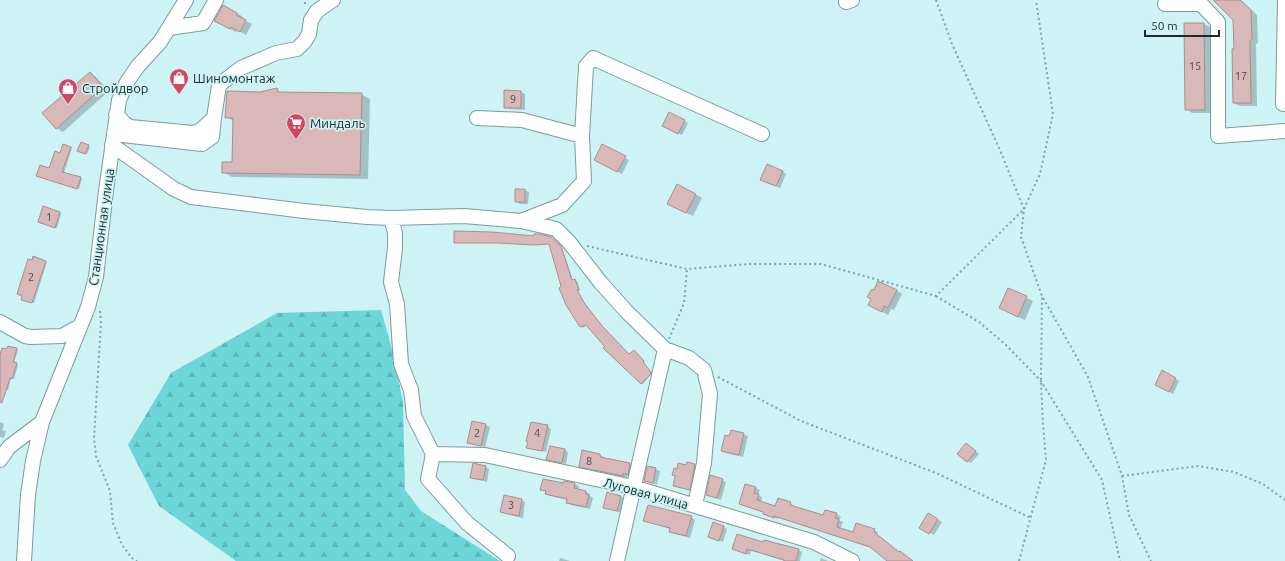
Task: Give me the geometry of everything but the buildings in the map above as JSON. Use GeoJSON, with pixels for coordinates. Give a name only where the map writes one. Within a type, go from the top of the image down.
{"type":"FeatureCollection","features":[{"type":"Feature","properties":{"kind":"street","name":"Станционная улица"},"geometry":{"type":"LineString","coordinates":[[24,561],[28,495],[33,461],[42,422],[88,307],[96,277],[119,100],[127,82],[138,66],[160,42],[186,0]]}},
{"type":"Feature","properties":{"kind":"street"},"geometry":{"type":"LineString","coordinates":[[169,28],[203,23],[216,0]]}},
{"type":"Feature","properties":{"kind":"street"},"geometry":{"type":"LineString","coordinates":[[113,140],[202,144],[212,137],[219,85],[242,68],[276,53],[297,49],[305,41],[309,34],[311,20],[317,11],[333,0]]}},
{"type":"Feature","properties":{"kind":"street"},"geometry":{"type":"LineString","coordinates":[[1284,104],[1285,0]]}},
{"type":"Feature","properties":{"kind":"street"},"geometry":{"type":"LineString","coordinates":[[1165,4],[1201,4],[1218,22],[1218,136],[1285,131]]}},
{"type":"Feature","properties":{"kind":"street"},"geometry":{"type":"LineString","coordinates":[[521,221],[562,205],[584,181],[582,136],[586,66],[593,58],[762,134]]}},
{"type":"Feature","properties":{"kind":"street"},"geometry":{"type":"LineString","coordinates":[[116,114],[124,123],[130,126],[192,133],[201,130],[214,118]]}},
{"type":"Feature","properties":{"kind":"street"},"geometry":{"type":"LineString","coordinates":[[477,118],[522,120],[582,136]]}},
{"type":"Feature","properties":{"kind":"street"},"geometry":{"type":"LineString","coordinates":[[113,140],[174,188],[192,197],[318,213],[391,218],[464,216],[521,221],[556,229],[569,242],[601,283],[626,311],[665,349],[689,358],[704,370],[710,394],[704,463],[695,505]]}},
{"type":"Feature","properties":{"kind":"street"},"geometry":{"type":"LineString","coordinates":[[391,218],[395,233],[395,248],[391,282],[397,304],[401,364],[411,390],[414,416],[433,454],[428,479],[467,523],[508,556]]}},
{"type":"Feature","properties":{"kind":"street"},"geometry":{"type":"LineString","coordinates":[[0,322],[25,336],[31,337],[62,336],[80,326]]}},
{"type":"Feature","properties":{"kind":"street"},"geometry":{"type":"LineString","coordinates":[[617,561],[632,487],[665,349]]}},
{"type":"Feature","properties":{"kind":"street"},"geometry":{"type":"LineString","coordinates":[[0,460],[4,445],[42,422]]}},
{"type":"Feature","properties":{"kind":"street","name":"Луговая улица"},"geometry":{"type":"LineString","coordinates":[[433,454],[485,455],[632,487],[814,542],[846,560]]}},
{"type":"Feature","properties":{"kind":"path"},"geometry":{"type":"LineString","coordinates":[[304,4],[305,0]]}},
{"type":"Feature","properties":{"kind":"path"},"geometry":{"type":"LineString","coordinates":[[936,0],[952,44],[999,148],[1024,209]]}},
{"type":"Feature","properties":{"kind":"path"},"geometry":{"type":"LineString","coordinates":[[1036,0],[1053,114],[1040,174],[1024,209],[1021,237],[1042,296],[1088,377],[1122,476],[1129,515],[1151,561]]}},
{"type":"Feature","properties":{"kind":"path"},"geometry":{"type":"LineString","coordinates":[[936,296],[1024,209]]}},
{"type":"Feature","properties":{"kind":"path"},"geometry":{"type":"LineString","coordinates":[[569,242],[687,269],[749,264],[821,264],[936,296],[979,322],[1006,345],[1041,381],[1102,480],[1120,561]]}},
{"type":"Feature","properties":{"kind":"path"},"geometry":{"type":"LineString","coordinates":[[665,349],[684,303],[687,269]]}},
{"type":"Feature","properties":{"kind":"path"},"geometry":{"type":"LineString","coordinates":[[1019,561],[1046,460],[1041,381],[1042,296]]}},
{"type":"Feature","properties":{"kind":"path"},"geometry":{"type":"LineString","coordinates":[[100,308],[101,323],[94,438],[96,456],[110,492],[113,523],[122,545],[136,561]]}},
{"type":"Feature","properties":{"kind":"path"},"geometry":{"type":"LineString","coordinates":[[704,370],[801,421],[936,474],[1031,518]]}},
{"type":"Feature","properties":{"kind":"path"},"geometry":{"type":"LineString","coordinates":[[1122,476],[1198,466],[1234,472],[1263,484],[1285,500]]}},
{"type":"Feature","properties":{"kind":"green space"},"geometry":{"type":"Polygon","coordinates":[[[381,310],[393,353],[403,402],[405,490],[421,511],[500,561],[236,561],[159,506],[128,445],[171,373],[277,313],[381,310]]]}},
{"type":"Feature","properties":{"kind":"place","name":"Шиномонтаж"},"geometry":{"type":"Point","coordinates":[179,95]}},
{"type":"Feature","properties":{"kind":"place","name":"Стройдвор"},"geometry":{"type":"Point","coordinates":[68,105]}},
{"type":"Feature","properties":{"kind":"place","name":"Миндаль"},"geometry":{"type":"Point","coordinates":[296,140]}}]}
